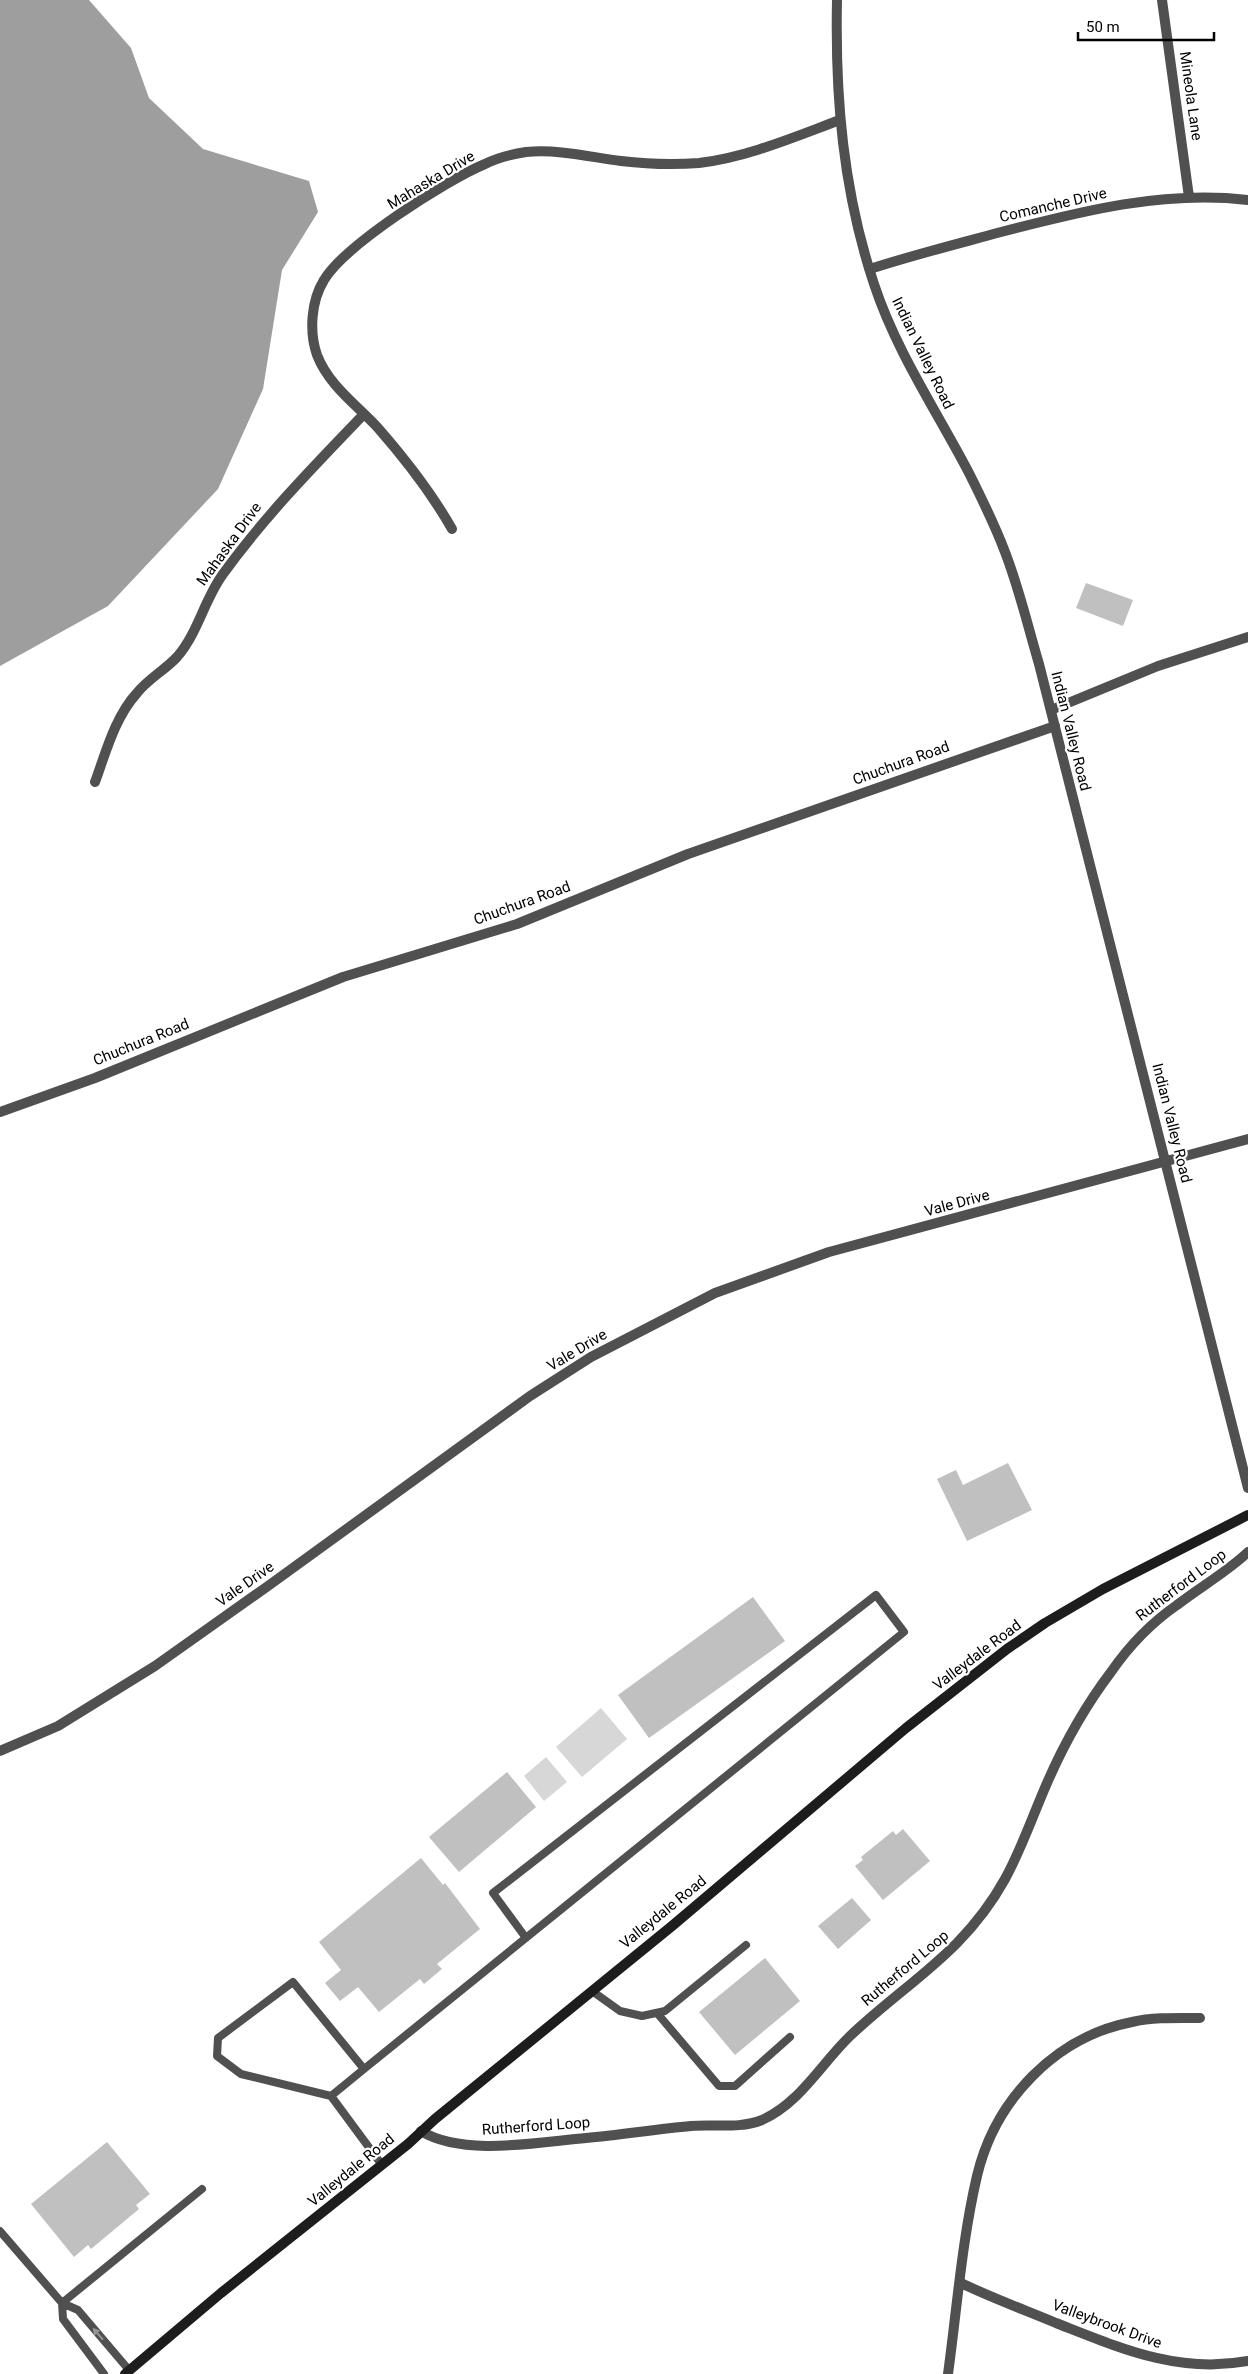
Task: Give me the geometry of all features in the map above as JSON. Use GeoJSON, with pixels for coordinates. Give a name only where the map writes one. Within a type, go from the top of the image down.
{"type":"FeatureCollection","features":[{"type":"Feature","properties":{"kind":"main road","name":"Valleydale Road"},"geometry":{"type":"LineString","coordinates":[[127,2372],[382,2165],[906,1728],[1007,1649],[1045,1623],[1103,1589],[1248,1515]]}},
{"type":"Feature","properties":{"kind":"street","name":"Indian Valley Road"},"geometry":{"type":"LineString","coordinates":[[836,0],[837,87],[848,184],[870,269],[886,317],[912,372],[968,473],[1006,554],[1051,710],[1248,1488]]}},
{"type":"Feature","properties":{"kind":"street","name":"Mineola Lane"},"geometry":{"type":"LineString","coordinates":[[1162,0],[1189,197]]}},
{"type":"Feature","properties":{"kind":"street","name":"Mahaska Drive"},"geometry":{"type":"LineString","coordinates":[[452,529],[433,495],[364,414],[346,398],[327,374],[317,355],[312,330],[317,293],[334,265],[348,252],[422,200],[484,164],[525,152],[573,153],[654,164],[698,163],[738,156],[840,120]]}},
{"type":"Feature","properties":{"kind":"street","name":"Comanche Drive"},"geometry":{"type":"LineString","coordinates":[[870,269],[1084,212],[1142,201],[1189,197],[1248,200]]}},
{"type":"Feature","properties":{"kind":"street","name":"Mahaska Drive"},"geometry":{"type":"LineString","coordinates":[[95,782],[114,731],[123,713],[137,693],[176,657],[199,621],[210,593],[223,574],[276,507],[364,414]]}},
{"type":"Feature","properties":{"kind":"street"},"geometry":{"type":"LineString","coordinates":[[1051,710],[1158,666],[1248,637]]}},
{"type":"Feature","properties":{"kind":"street","name":"Chuchura Road"},"geometry":{"type":"LineString","coordinates":[[0,1112],[95,1078],[343,977],[516,924],[688,854],[1054,726]]}},
{"type":"Feature","properties":{"kind":"street","name":"Vale Drive"},"geometry":{"type":"LineString","coordinates":[[0,1751],[58,1726],[155,1666],[530,1396],[591,1357],[715,1293],[829,1252],[1248,1139]]}},
{"type":"Feature","properties":{"kind":"street","name":"Rutherford Loop"},"geometry":{"type":"LineString","coordinates":[[421,2131],[430,2136],[457,2143],[516,2144],[692,2126],[739,2125],[760,2121],[777,2112],[793,2100],[850,2035],[940,1962],[966,1936],[987,1910],[1006,1878],[1022,1847],[1058,1758],[1109,1674],[1132,1644],[1152,1625],[1248,1552]]}},
{"type":"Feature","properties":{"kind":"street"},"geometry":{"type":"LineString","coordinates":[[948,2374],[977,2175],[988,2143],[1019,2090],[1037,2070],[1080,2040],[1110,2028],[1132,2022],[1200,2018]]}},
{"type":"Feature","properties":{"kind":"street","name":"Valleybrook Drive"},"geometry":{"type":"LineString","coordinates":[[961,2283],[1150,2359],[1187,2365],[1216,2365],[1248,2361]]}},
{"type":"Feature","properties":{"kind":"lane"},"geometry":{"type":"LineString","coordinates":[[331,2096],[904,1632],[876,1594],[493,1893],[526,1938]]}},
{"type":"Feature","properties":{"kind":"lane"},"geometry":{"type":"LineString","coordinates":[[592,1991],[620,2011],[642,2016],[665,2011],[746,1945]]}},
{"type":"Feature","properties":{"kind":"lane"},"geometry":{"type":"LineString","coordinates":[[364,2069],[293,1982],[218,2038],[216,2056],[241,2074],[331,2096],[382,2165]]}},
{"type":"Feature","properties":{"kind":"lane"},"geometry":{"type":"LineString","coordinates":[[657,2013],[719,2086],[735,2086],[790,2037]]}},
{"type":"Feature","properties":{"kind":"lane"},"geometry":{"type":"LineString","coordinates":[[62,2303],[202,2189]]}},
{"type":"Feature","properties":{"kind":"lane"},"geometry":{"type":"LineString","coordinates":[[0,2231],[62,2303],[78,2310],[127,2372]]}},
{"type":"Feature","properties":{"kind":"lane"},"geometry":{"type":"LineString","coordinates":[[62,2303],[63,2319],[104,2374]]}},
{"type":"Feature","properties":{"kind":"shaded area"},"geometry":{"type":"Polygon","coordinates":[[[0,0],[89,0],[131,48],[149,98],[203,149],[309,181],[318,212],[282,270],[263,389],[218,489],[108,606],[0,666],[0,0]]]}},
{"type":"Feature","properties":{"kind":"shaded area"},"geometry":{"type":"Polygon","coordinates":[[[601,1708],[627,1739],[582,1777],[556,1747],[601,1708]]]}},
{"type":"Feature","properties":{"kind":"shaded area"},"geometry":{"type":"Polygon","coordinates":[[[546,1757],[567,1782],[544,1801],[524,1776],[546,1757]]]}},
{"type":"Feature","properties":{"kind":"building"},"geometry":{"type":"Polygon","coordinates":[[[1086,583],[1133,600],[1123,626],[1076,608],[1086,583]]]}},
{"type":"Feature","properties":{"kind":"building"},"geometry":{"type":"Polygon","coordinates":[[[1008,1463],[1032,1510],[967,1541],[937,1479],[956,1470],[963,1485],[1008,1463]]]}},
{"type":"Feature","properties":{"kind":"building"},"geometry":{"type":"Polygon","coordinates":[[[753,1597],[785,1641],[649,1738],[618,1695],[753,1597]]]}},
{"type":"Feature","properties":{"kind":"building"},"geometry":{"type":"Polygon","coordinates":[[[507,1772],[536,1807],[459,1872],[429,1837],[507,1772]]]}},
{"type":"Feature","properties":{"kind":"building"},"geometry":{"type":"Polygon","coordinates":[[[903,1829],[930,1861],[883,1900],[855,1866],[863,1860],[861,1857],[893,1831],[896,1835],[903,1829]]]}},
{"type":"Feature","properties":{"kind":"building"},"geometry":{"type":"Polygon","coordinates":[[[421,1858],[443,1885],[445,1883],[480,1929],[437,1964],[442,1969],[424,1984],[420,1979],[379,2012],[358,1987],[340,2001],[325,1983],[341,1970],[319,1942],[421,1858]]]}},
{"type":"Feature","properties":{"kind":"building"},"geometry":{"type":"Polygon","coordinates":[[[852,1898],[871,1920],[838,1949],[818,1926],[852,1898]]]}},
{"type":"Feature","properties":{"kind":"building"},"geometry":{"type":"Polygon","coordinates":[[[765,1958],[800,2001],[735,2055],[699,2012],[765,1958]]]}},
{"type":"Feature","properties":{"kind":"building"},"geometry":{"type":"Polygon","coordinates":[[[107,2142],[150,2194],[136,2205],[139,2209],[91,2249],[88,2245],[74,2257],[31,2204],[107,2142]]]}}]}
